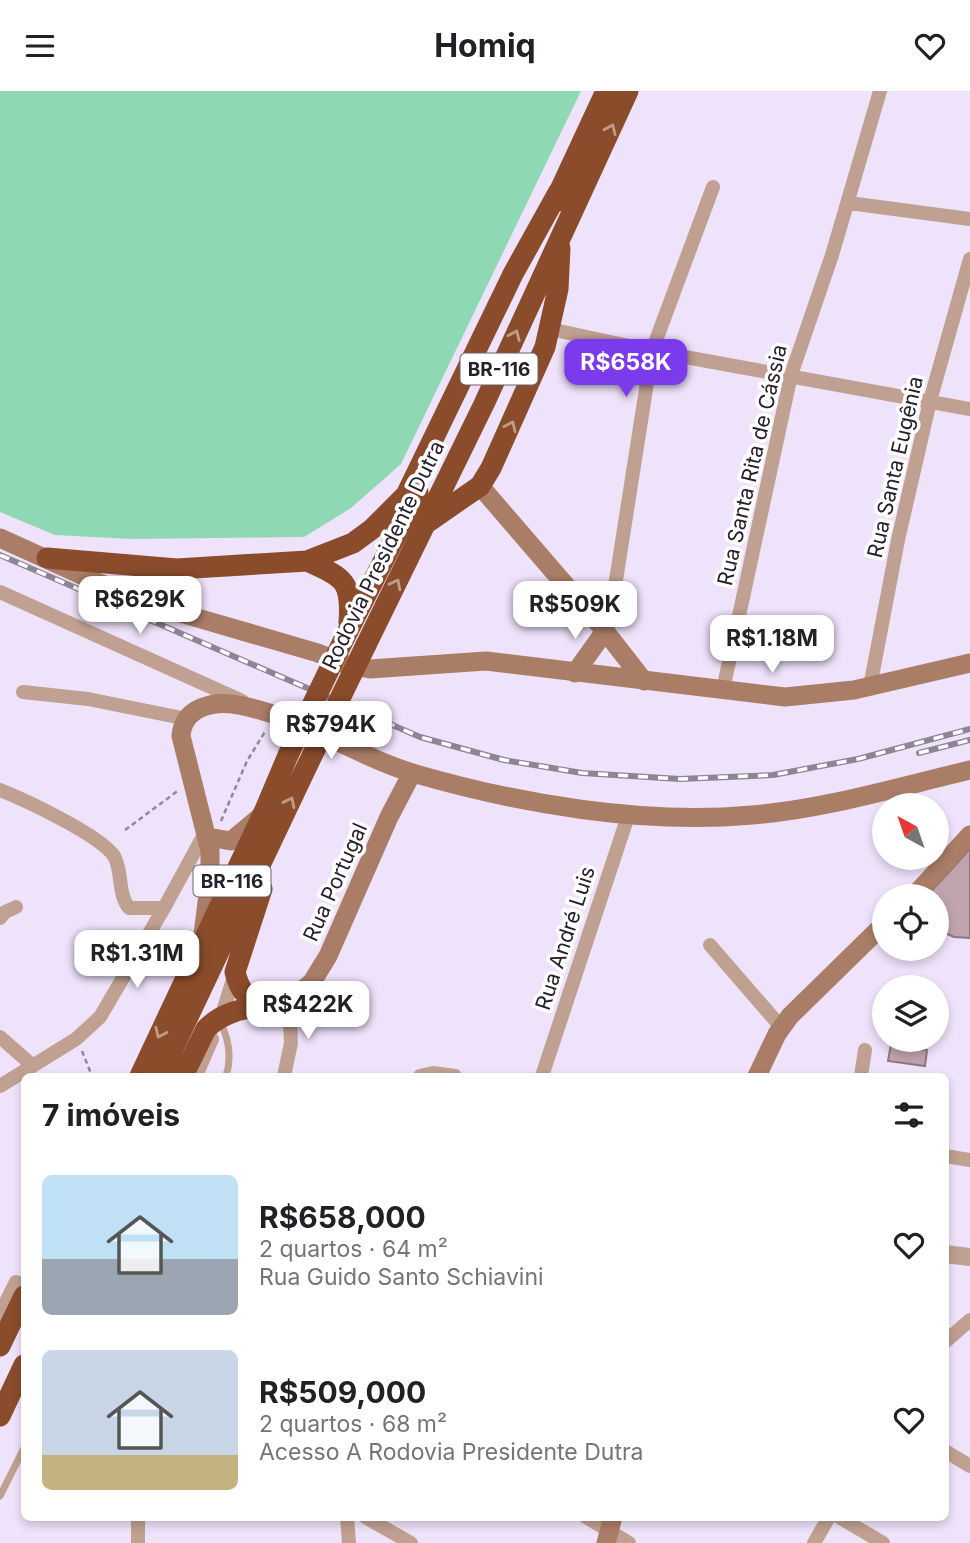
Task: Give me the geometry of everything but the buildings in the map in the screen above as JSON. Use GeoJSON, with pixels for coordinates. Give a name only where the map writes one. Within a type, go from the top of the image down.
{"type":"FeatureCollection","features":[{"type":"Feature","properties":{"kind":"highway","name":"Rodovia Presidente Dutra"},"geometry":{"type":"LineString","coordinates":[[141,1073],[289,753],[401,529],[606,91]]}},
{"type":"Feature","properties":{"kind":"highway","name":"Rodovia Presidente Dutra"},"geometry":{"type":"LineString","coordinates":[[161,1073],[308,764],[426,524],[628,91]]}},
{"type":"Feature","properties":{"kind":"highway"},"geometry":{"type":"LineString","coordinates":[[47,558],[177,569],[307,561],[354,543],[386,517],[406,495],[513,274],[559,191]]}},
{"type":"Feature","properties":{"kind":"highway"},"geometry":{"type":"LineString","coordinates":[[426,524],[480,487],[491,468],[533,378],[550,329],[558,289],[561,237]]}},
{"type":"Feature","properties":{"kind":"highway"},"geometry":{"type":"LineString","coordinates":[[307,561],[331,571],[347,587],[350,600],[347,633]]}},
{"type":"Feature","properties":{"kind":"highway"},"geometry":{"type":"LineString","coordinates":[[170,610],[164,589],[166,580],[177,569]]}},
{"type":"Feature","properties":{"kind":"highway"},"geometry":{"type":"LineString","coordinates":[[263,1005],[247,997],[238,985],[235,972],[270,869],[272,840]]}},
{"type":"Feature","properties":{"kind":"highway"},"geometry":{"type":"LineString","coordinates":[[184,1073],[206,1029],[232,1012],[263,1005]]}},
{"type":"Feature","properties":{"kind":"highway"},"geometry":{"type":"LineString","coordinates":[[0,1346],[21,1302]]}},
{"type":"Feature","properties":{"kind":"highway"},"geometry":{"type":"LineString","coordinates":[[0,1362],[21,1318]]}},
{"type":"Feature","properties":{"kind":"highway"},"geometry":{"type":"LineString","coordinates":[[0,1416],[21,1371]]}},
{"type":"Feature","properties":{"kind":"main road"},"geometry":{"type":"LineString","coordinates":[[480,487],[605,631],[644,681]]}},
{"type":"Feature","properties":{"kind":"main road"},"geometry":{"type":"LineString","coordinates":[[0,538],[97,582],[170,610],[318,653],[347,665],[370,669],[470,661],[785,697],[870,687],[970,663]]}},
{"type":"Feature","properties":{"kind":"main road"},"geometry":{"type":"LineString","coordinates":[[575,673],[605,631]]}},
{"type":"Feature","properties":{"kind":"main road"},"geometry":{"type":"LineString","coordinates":[[200,949],[210,879],[212,830],[192,782],[181,736],[187,719],[202,706],[218,703],[238,704],[270,714],[412,772],[493,795],[628,813],[698,818],[754,815],[828,803],[970,770]]}},
{"type":"Feature","properties":{"kind":"main road","name":"Rua Portugal"},"geometry":{"type":"LineString","coordinates":[[289,1002],[312,982],[328,956],[389,817],[412,772]]}},
{"type":"Feature","properties":{"kind":"main road"},"geometry":{"type":"LineString","coordinates":[[212,830],[231,841],[264,812]]}},
{"type":"Feature","properties":{"kind":"main road"},"geometry":{"type":"LineString","coordinates":[[925,884],[970,835]]}},
{"type":"Feature","properties":{"kind":"main road"},"geometry":{"type":"LineString","coordinates":[[758,1073],[781,1027],[800,1005],[872,936]]}},
{"type":"Feature","properties":{"kind":"main road"},"geometry":{"type":"LineString","coordinates":[[263,1005],[289,1002]]}},
{"type":"Feature","properties":{"kind":"street","name":"Rua Santa Rita de Cássia"},"geometry":{"type":"LineString","coordinates":[[723,690],[791,375],[849,203],[880,91]]}},
{"type":"Feature","properties":{"kind":"street"},"geometry":{"type":"LineString","coordinates":[[605,631],[614,593],[652,351],[713,187]]}},
{"type":"Feature","properties":{"kind":"street"},"geometry":{"type":"LineString","coordinates":[[849,203],[970,219]]}},
{"type":"Feature","properties":{"kind":"street","name":"Rua Santa Eugênia"},"geometry":{"type":"LineString","coordinates":[[870,687],[898,540],[930,401],[970,259]]}},
{"type":"Feature","properties":{"kind":"street"},"geometry":{"type":"LineString","coordinates":[[550,329],[652,351],[970,409]]}},
{"type":"Feature","properties":{"kind":"street"},"geometry":{"type":"LineString","coordinates":[[0,592],[270,714]]}},
{"type":"Feature","properties":{"kind":"street"},"geometry":{"type":"LineString","coordinates":[[23,692],[88,699],[187,719]]}},
{"type":"Feature","properties":{"kind":"street"},"geometry":{"type":"LineString","coordinates":[[0,790],[55,816],[99,842],[115,857],[123,898],[129,908],[164,908]]}},
{"type":"Feature","properties":{"kind":"street","name":"Rua André Luis"},"geometry":{"type":"LineString","coordinates":[[543,1073],[628,813]]}},
{"type":"Feature","properties":{"kind":"street"},"geometry":{"type":"LineString","coordinates":[[21,1073],[76,1039],[100,1017],[212,830]]}},
{"type":"Feature","properties":{"kind":"street"},"geometry":{"type":"LineString","coordinates":[[0,918],[5,912],[16,907]]}},
{"type":"Feature","properties":{"kind":"street"},"geometry":{"type":"LineString","coordinates":[[710,945],[781,1027]]}},
{"type":"Feature","properties":{"kind":"street"},"geometry":{"type":"LineString","coordinates":[[197,1073],[221,1020],[235,972]]}},
{"type":"Feature","properties":{"kind":"street"},"geometry":{"type":"LineString","coordinates":[[285,1073],[291,1043],[289,1002]]}},
{"type":"Feature","properties":{"kind":"street"},"geometry":{"type":"LineString","coordinates":[[0,1037],[33,1066]]}},
{"type":"Feature","properties":{"kind":"street"},"geometry":{"type":"LineString","coordinates":[[861,1073],[865,1050]]}},
{"type":"Feature","properties":{"kind":"street"},"geometry":{"type":"LineString","coordinates":[[0,1086],[21,1073]]}},
{"type":"Feature","properties":{"kind":"street"},"geometry":{"type":"LineString","coordinates":[[949,1157],[970,1160]]}},
{"type":"Feature","properties":{"kind":"street"},"geometry":{"type":"LineString","coordinates":[[949,1254],[970,1257]]}},
{"type":"Feature","properties":{"kind":"street"},"geometry":{"type":"LineString","coordinates":[[0,1314],[16,1282],[21,1284]]}},
{"type":"Feature","properties":{"kind":"street"},"geometry":{"type":"LineString","coordinates":[[949,1338],[970,1320]]}},
{"type":"Feature","properties":{"kind":"street"},"geometry":{"type":"LineString","coordinates":[[949,1453],[970,1466]]}},
{"type":"Feature","properties":{"kind":"street"},"geometry":{"type":"LineString","coordinates":[[138,1521],[138,1543]]}},
{"type":"Feature","properties":{"kind":"street"},"geometry":{"type":"LineString","coordinates":[[347,1521],[349,1543]]}},
{"type":"Feature","properties":{"kind":"street"},"geometry":{"type":"LineString","coordinates":[[372,1521],[411,1543]]}},
{"type":"Feature","properties":{"kind":"street"},"geometry":{"type":"LineString","coordinates":[[593,1521],[629,1543]]}},
{"type":"Feature","properties":{"kind":"street"},"geometry":{"type":"LineString","coordinates":[[814,1543],[827,1521]]}},
{"type":"Feature","properties":{"kind":"street"},"geometry":{"type":"LineString","coordinates":[[846,1521],[883,1543]]}},
{"type":"Feature","properties":{"kind":"lane"},"geometry":{"type":"LineString","coordinates":[[221,1020],[230,1054],[227,1073]]}},
{"type":"Feature","properties":{"kind":"lane"},"geometry":{"type":"LineString","coordinates":[[0,1496],[21,1454]]}},
{"type":"Feature","properties":{"kind":"path"},"geometry":{"type":"LineString","coordinates":[[212,830],[270,714]]}},
{"type":"Feature","properties":{"kind":"path"},"geometry":{"type":"LineString","coordinates":[[125,830],[192,782]]}},
{"type":"Feature","properties":{"kind":"path"},"geometry":{"type":"LineString","coordinates":[[76,1039],[91,1073]]}},
{"type":"Feature","properties":{"kind":"green space"},"geometry":{"type":"Polygon","coordinates":[[[0,91],[581,91],[401,464],[351,508],[304,537],[132,539],[55,535],[0,512],[0,91]]]}},
{"type":"Feature","properties":{"kind":"railway"},"geometry":{"type":"LineString","coordinates":[[0,555],[420,737],[504,760],[582,773],[680,779],[773,775],[858,759],[970,729]]}},
{"type":"Feature","properties":{"kind":"railway"},"geometry":{"type":"LineString","coordinates":[[919,753],[970,740]]}}]}
